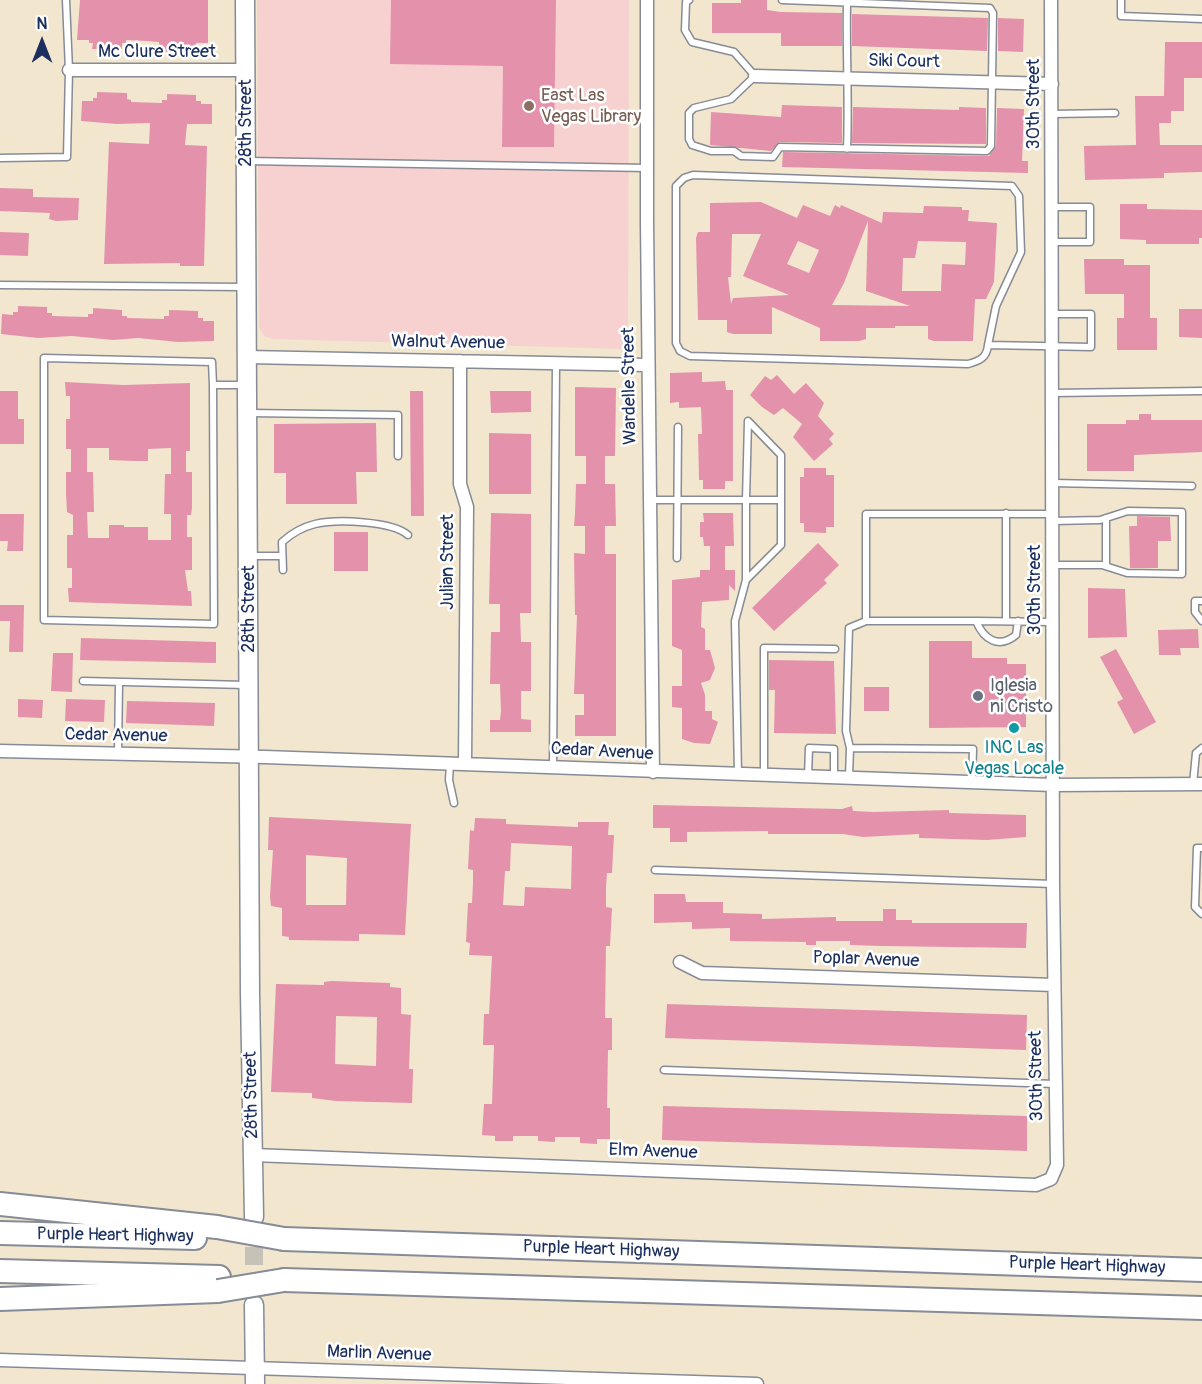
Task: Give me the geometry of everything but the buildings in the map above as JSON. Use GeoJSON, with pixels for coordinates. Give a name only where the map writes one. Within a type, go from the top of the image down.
{"type":"FeatureCollection","features":[{"type":"Feature","properties":{"kind":"highway"},"geometry":{"type":"LineString","coordinates":[[0,1204],[217,1232]]}},
{"type":"Feature","properties":{"kind":"highway","name":"Purple Heart Highway"},"geometry":{"type":"LineString","coordinates":[[0,1233],[217,1232],[284,1239],[1202,1270]]}},
{"type":"Feature","properties":{"kind":"highway","name":"Purple Heart Highway"},"geometry":{"type":"LineString","coordinates":[[0,1271],[218,1284],[284,1280],[1202,1308]]}},
{"type":"Feature","properties":{"kind":"highway"},"geometry":{"type":"LineString","coordinates":[[0,1299],[218,1284]]}},
{"type":"Feature","properties":{"kind":"street","name":"28th Street"},"geometry":{"type":"LineString","coordinates":[[245,0],[254,1218]]}},
{"type":"Feature","properties":{"kind":"street","name":"Wardelle Street"},"geometry":{"type":"LineString","coordinates":[[647,0],[648,365],[653,772]]}},
{"type":"Feature","properties":{"kind":"street","name":"30th Street"},"geometry":{"type":"LineString","coordinates":[[1051,0],[1053,884],[1057,1165],[1051,1179]]}},
{"type":"Feature","properties":{"kind":"street","name":"Mc Clure Street"},"geometry":{"type":"LineString","coordinates":[[69,70],[246,70]]}},
{"type":"Feature","properties":{"kind":"street","name":"Siki Court"},"geometry":{"type":"LineString","coordinates":[[754,76],[1052,84]]}},
{"type":"Feature","properties":{"kind":"street","name":"Walnut Avenue"},"geometry":{"type":"LineString","coordinates":[[248,357],[648,365]]}},
{"type":"Feature","properties":{"kind":"street","name":"Julian Street"},"geometry":{"type":"LineString","coordinates":[[460,361],[459,484],[466,507],[465,764]]}},
{"type":"Feature","properties":{"kind":"street","name":"Cedar Avenue"},"geometry":{"type":"LineString","coordinates":[[0,752],[250,756],[1053,785],[1197,784]]}},
{"type":"Feature","properties":{"kind":"street","name":"Poplar Avenue"},"geometry":{"type":"LineString","coordinates":[[680,962],[702,973],[1054,985]]}},
{"type":"Feature","properties":{"kind":"street","name":"Elm Avenue"},"geometry":{"type":"LineString","coordinates":[[253,1155],[1036,1185],[1051,1179]]}},
{"type":"Feature","properties":{"kind":"street"},"geometry":{"type":"LineString","coordinates":[[254,1305],[255,1376]]}},
{"type":"Feature","properties":{"kind":"street","name":"Marlin Avenue"},"geometry":{"type":"LineString","coordinates":[[0,1360],[255,1376],[757,1384]]}},
{"type":"Feature","properties":{"kind":"lane"},"geometry":{"type":"LineString","coordinates":[[0,158],[67,157],[69,70],[66,0]]}},
{"type":"Feature","properties":{"kind":"lane"},"geometry":{"type":"LineString","coordinates":[[689,0],[686,2],[686,30],[692,42],[734,52],[754,76],[731,99],[694,108],[688,113],[689,139],[692,145],[711,151],[734,151],[741,156],[772,157],[780,147],[987,151],[991,146],[994,82],[993,13],[990,8],[782,0]]}},
{"type":"Feature","properties":{"kind":"lane"},"geometry":{"type":"LineString","coordinates":[[1121,0],[1121,16],[1202,19]]}},
{"type":"Feature","properties":{"kind":"lane"},"geometry":{"type":"LineString","coordinates":[[847,4],[846,59],[849,79],[847,148]]}},
{"type":"Feature","properties":{"kind":"lane"},"geometry":{"type":"LineString","coordinates":[[1052,114],[1115,113]]}},
{"type":"Feature","properties":{"kind":"lane"},"geometry":{"type":"LineString","coordinates":[[246,161],[647,168]]}},
{"type":"Feature","properties":{"kind":"lane"},"geometry":{"type":"LineString","coordinates":[[693,175],[1012,186],[1019,196],[1021,252],[996,306],[988,345],[987,353],[980,360],[968,364],[690,356],[680,351],[676,343],[676,186],[684,178],[693,175]]}},
{"type":"Feature","properties":{"kind":"lane"},"geometry":{"type":"LineString","coordinates":[[1052,207],[1090,207],[1090,242],[1052,242]]}},
{"type":"Feature","properties":{"kind":"lane"},"geometry":{"type":"LineString","coordinates":[[0,285],[247,287]]}},
{"type":"Feature","properties":{"kind":"lane"},"geometry":{"type":"LineString","coordinates":[[988,345],[1091,347],[1091,314],[1052,314]]}},
{"type":"Feature","properties":{"kind":"lane"},"geometry":{"type":"LineString","coordinates":[[44,358],[212,362],[213,385],[214,624],[44,620],[44,358]]}},
{"type":"Feature","properties":{"kind":"lane"},"geometry":{"type":"LineString","coordinates":[[553,768],[556,363]]}},
{"type":"Feature","properties":{"kind":"lane"},"geometry":{"type":"LineString","coordinates":[[213,385],[248,385]]}},
{"type":"Feature","properties":{"kind":"lane"},"geometry":{"type":"LineString","coordinates":[[1052,393],[1202,391]]}},
{"type":"Feature","properties":{"kind":"lane"},"geometry":{"type":"LineString","coordinates":[[248,413],[398,415],[398,456]]}},
{"type":"Feature","properties":{"kind":"lane"},"geometry":{"type":"LineString","coordinates":[[738,774],[735,621],[746,580],[748,421],[781,455],[781,545],[746,580]]}},
{"type":"Feature","properties":{"kind":"lane"},"geometry":{"type":"LineString","coordinates":[[677,558],[678,428]]}},
{"type":"Feature","properties":{"kind":"lane"},"geometry":{"type":"LineString","coordinates":[[1053,483],[1192,486]]}},
{"type":"Feature","properties":{"kind":"lane"},"geometry":{"type":"LineString","coordinates":[[650,500],[781,500]]}},
{"type":"Feature","properties":{"kind":"lane"},"geometry":{"type":"LineString","coordinates":[[866,621],[866,514],[1006,513],[1053,518],[1106,518],[1128,511],[1182,512],[1182,574],[1127,573],[1106,567],[1053,565]]}},
{"type":"Feature","properties":{"kind":"lane"},"geometry":{"type":"LineString","coordinates":[[1006,513],[1006,621]]}},
{"type":"Feature","properties":{"kind":"lane"},"geometry":{"type":"LineString","coordinates":[[1106,518],[1106,567]]}},
{"type":"Feature","properties":{"kind":"lane"},"geometry":{"type":"LineString","coordinates":[[283,570],[282,542],[295,532],[316,524],[369,524],[396,527],[408,535]]}},
{"type":"Feature","properties":{"kind":"lane"},"geometry":{"type":"LineString","coordinates":[[249,556],[282,556]]}},
{"type":"Feature","properties":{"kind":"lane"},"geometry":{"type":"LineString","coordinates":[[1202,601],[1195,601],[1195,612],[1202,621]]}},
{"type":"Feature","properties":{"kind":"lane"},"geometry":{"type":"LineString","coordinates":[[849,777],[850,748],[846,731],[849,628],[866,621],[1053,622]]}},
{"type":"Feature","properties":{"kind":"lane"},"geometry":{"type":"LineString","coordinates":[[976,621],[988,639],[998,643],[1009,641],[1016,635],[1018,621]]}},
{"type":"Feature","properties":{"kind":"lane"},"geometry":{"type":"LineString","coordinates":[[764,775],[764,648],[835,649]]}},
{"type":"Feature","properties":{"kind":"lane"},"geometry":{"type":"LineString","coordinates":[[83,681],[249,685]]}},
{"type":"Feature","properties":{"kind":"lane"},"geometry":{"type":"LineString","coordinates":[[118,755],[119,682]]}},
{"type":"Feature","properties":{"kind":"lane"},"geometry":{"type":"LineString","coordinates":[[808,776],[809,748],[817,748],[834,749],[834,777]]}},
{"type":"Feature","properties":{"kind":"lane"},"geometry":{"type":"LineString","coordinates":[[850,748],[973,749],[972,781]]}},
{"type":"Feature","properties":{"kind":"lane"},"geometry":{"type":"LineString","coordinates":[[1197,784],[1196,753],[1202,748]]}},
{"type":"Feature","properties":{"kind":"lane"},"geometry":{"type":"LineString","coordinates":[[450,763],[449,780],[454,803]]}},
{"type":"Feature","properties":{"kind":"lane"},"geometry":{"type":"LineString","coordinates":[[1202,848],[1197,848],[1195,907],[1202,914]]}},
{"type":"Feature","properties":{"kind":"lane"},"geometry":{"type":"LineString","coordinates":[[655,870],[1053,884]]}},
{"type":"Feature","properties":{"kind":"lane"},"geometry":{"type":"LineString","coordinates":[[664,1070],[1055,1084]]}},
{"type":"Feature","properties":{"kind":"shaded area"},"geometry":{"type":"Polygon","coordinates":[[[257,0],[629,0],[628,345],[623,349],[273,339],[264,336],[259,327],[257,0]]]}},
{"type":"Feature","properties":{"kind":"tunnel"},"geometry":{"type":"LineString","coordinates":[[254,1220],[254,1298]]}},
{"type":"Feature","properties":{"kind":"place","name":"East Las Vegas Library"},"geometry":{"type":"Point","coordinates":[529,106]}},
{"type":"Feature","properties":{"kind":"place","name":"Iglesia ni Cristo"},"geometry":{"type":"Point","coordinates":[978,696]}},
{"type":"Feature","properties":{"kind":"place","name":"INC Las Vegas Locale"},"geometry":{"type":"Point","coordinates":[1014,728]}}]}
